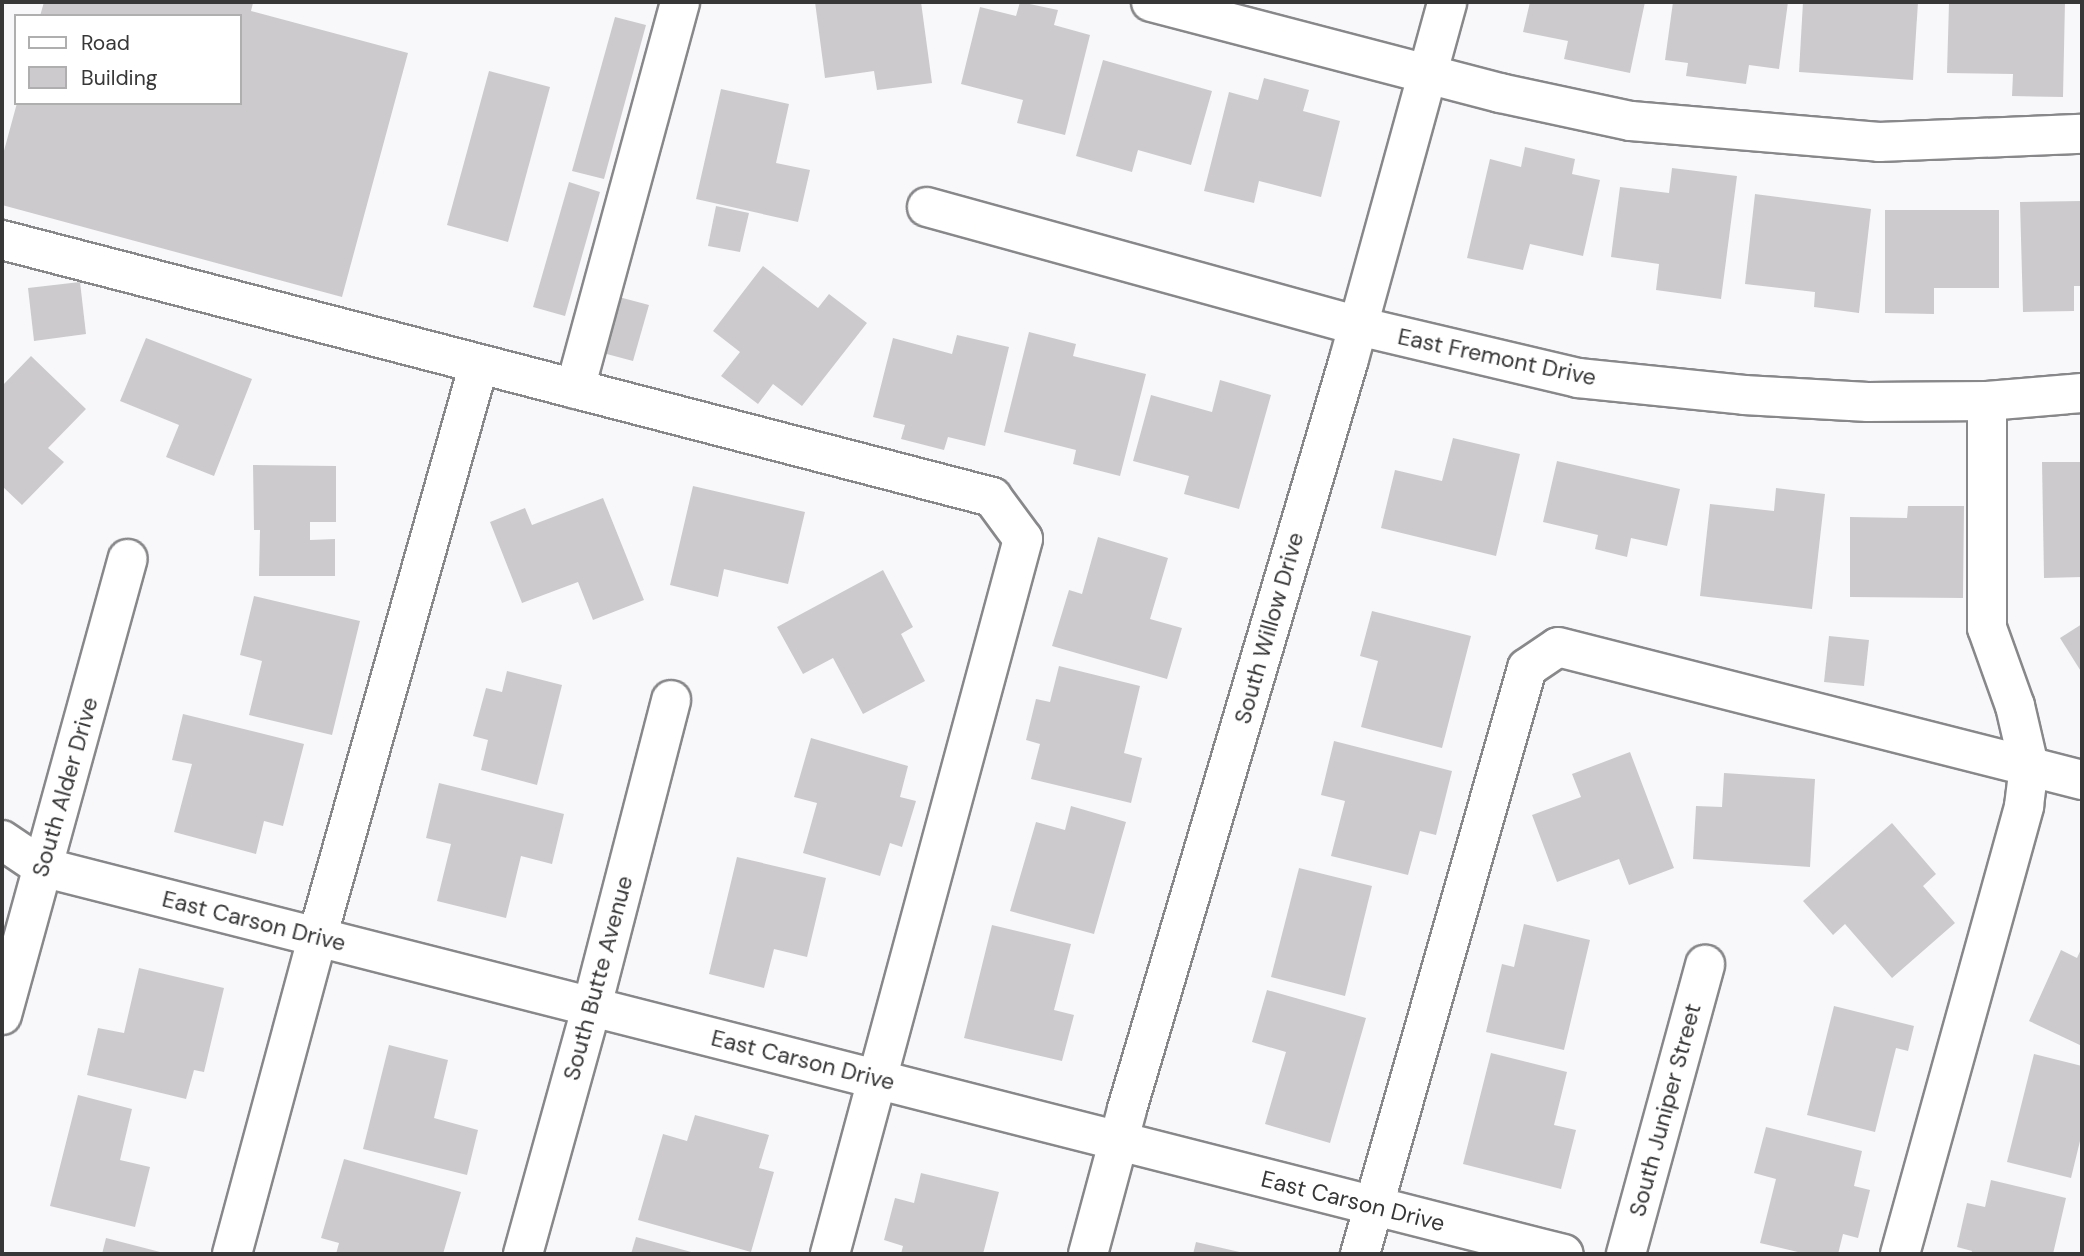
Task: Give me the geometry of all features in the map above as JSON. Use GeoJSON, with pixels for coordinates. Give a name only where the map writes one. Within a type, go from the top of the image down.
{"type":"FeatureCollection","features":[{"type":"Feature","properties":{"kind":"street"},"geometry":{"type":"LineString","coordinates":[[575,388],[680,2]]}},
{"type":"Feature","properties":{"kind":"street"},"geometry":{"type":"LineString","coordinates":[[1151,2],[1500,93],[1631,121],[1879,142],[2082,134]]}},
{"type":"Feature","properties":{"kind":"street","name":"South Willow Drive"},"geometry":{"type":"LineString","coordinates":[[1088,1254],[1117,1142],[1358,326],[1447,2]]}},
{"type":"Feature","properties":{"kind":"street","name":"East Fremont Drive"},"geometry":{"type":"LineString","coordinates":[[927,207],[1358,326],[1578,378],[1744,395],[1868,402],[1987,401],[2082,393]]}},
{"type":"Feature","properties":{"kind":"street"},"geometry":{"type":"LineString","coordinates":[[2,240],[992,497],[1023,539],[830,1254]]}},
{"type":"Feature","properties":{"kind":"street"},"geometry":{"type":"LineString","coordinates":[[232,1254],[317,937],[479,364]]}},
{"type":"Feature","properties":{"kind":"street"},"geometry":{"type":"LineString","coordinates":[[1900,1254],[2024,806],[2029,766],[2015,706],[1987,628],[1987,401]]}},
{"type":"Feature","properties":{"kind":"street","name":"South Alder Drive"},"geometry":{"type":"LineString","coordinates":[[2,1015],[128,559]]}},
{"type":"Feature","properties":{"kind":"street"},"geometry":{"type":"LineString","coordinates":[[1360,1254],[1527,668],[1558,647],[2082,780]]}},
{"type":"Feature","properties":{"kind":"street","name":"South Butte Avenue"},"geometry":{"type":"LineString","coordinates":[[523,1254],[592,1006],[671,700]]}},
{"type":"Feature","properties":{"kind":"street","name":"East Carson Drive"},"geometry":{"type":"LineString","coordinates":[[2,840],[42,867],[1564,1254]]}},
{"type":"Feature","properties":{"kind":"street","name":"East Carson Drive"},"geometry":{"type":"LineString","coordinates":[[2,872],[42,867]]}},
{"type":"Feature","properties":{"kind":"street","name":"South Juniper Street"},"geometry":{"type":"LineString","coordinates":[[1626,1254],[1705,965]]}},
{"type":"Feature","properties":{"kind":"building"},"geometry":{"type":"Polygon","coordinates":[[[44,2],[247,2],[253,3],[251,11],[408,53],[342,297],[2,205],[2,158],[16,105],[242,105],[242,14],[41,14],[44,2]]]}},
{"type":"Feature","properties":{"kind":"building"},"geometry":{"type":"Polygon","coordinates":[[[815,2],[921,2],[932,83],[877,90],[874,71],[825,78],[815,2]]]}},
{"type":"Feature","properties":{"kind":"building"},"geometry":{"type":"Polygon","coordinates":[[[1020,2],[1058,10],[1054,25],[1090,35],[1065,135],[1017,123],[1023,100],[961,84],[980,7],[1016,16],[1020,2]]]}},
{"type":"Feature","properties":{"kind":"building"},"geometry":{"type":"Polygon","coordinates":[[[1530,2],[1645,2],[1630,73],[1564,59],[1568,41],[1523,32],[1530,2]]]}},
{"type":"Feature","properties":{"kind":"building"},"geometry":{"type":"Polygon","coordinates":[[[1673,2],[1788,2],[1779,69],[1749,65],[1746,84],[1686,76],[1688,63],[1665,60],[1673,2]]]}},
{"type":"Feature","properties":{"kind":"building"},"geometry":{"type":"Polygon","coordinates":[[[1803,2],[1918,2],[1913,80],[1799,72],[1803,2]]]}},
{"type":"Feature","properties":{"kind":"building"},"geometry":{"type":"Polygon","coordinates":[[[1949,2],[2065,2],[2063,97],[2012,96],[2013,74],[1947,73],[1949,2]]]}},
{"type":"Feature","properties":{"kind":"building"},"geometry":{"type":"Polygon","coordinates":[[[615,17],[646,25],[604,179],[572,171],[615,17]]]}},
{"type":"Feature","properties":{"kind":"building"},"geometry":{"type":"Polygon","coordinates":[[[1103,60],[1212,91],[1191,165],[1138,150],[1132,172],[1076,156],[1103,60]]]}},
{"type":"Feature","properties":{"kind":"building"},"geometry":{"type":"Polygon","coordinates":[[[489,71],[550,87],[508,242],[447,225],[489,71]]]}},
{"type":"Feature","properties":{"kind":"building"},"geometry":{"type":"Polygon","coordinates":[[[1264,78],[1309,90],[1303,111],[1340,121],[1321,197],[1259,181],[1254,203],[1204,191],[1229,92],[1258,100],[1264,78]]]}},
{"type":"Feature","properties":{"kind":"building"},"geometry":{"type":"Polygon","coordinates":[[[721,89],[789,104],[776,163],[810,170],[798,222],[696,199],[721,89]]]}},
{"type":"Feature","properties":{"kind":"building"},"geometry":{"type":"Polygon","coordinates":[[[1525,147],[1575,159],[1572,174],[1600,180],[1583,256],[1530,244],[1523,270],[1467,258],[1490,159],[1521,167],[1525,147]]]}},
{"type":"Feature","properties":{"kind":"building"},"geometry":{"type":"Polygon","coordinates":[[[1672,168],[1737,176],[1721,299],[1656,290],[1659,264],[1611,257],[1620,187],[1669,193],[1672,168]]]}},
{"type":"Feature","properties":{"kind":"building"},"geometry":{"type":"Polygon","coordinates":[[[569,182],[600,192],[565,316],[533,307],[569,182]]]}},
{"type":"Feature","properties":{"kind":"building"},"geometry":{"type":"Polygon","coordinates":[[[1755,194],[1871,209],[1859,313],[1814,307],[1815,292],[1745,284],[1755,194]]]}},
{"type":"Feature","properties":{"kind":"building"},"geometry":{"type":"Polygon","coordinates":[[[2082,201],[2082,286],[2074,286],[2074,311],[2023,312],[2020,202],[2082,201]]]}},
{"type":"Feature","properties":{"kind":"building"},"geometry":{"type":"Polygon","coordinates":[[[716,206],[749,213],[740,252],[708,246],[716,206]]]}},
{"type":"Feature","properties":{"kind":"building"},"geometry":{"type":"Polygon","coordinates":[[[1885,210],[1999,210],[1999,288],[1934,288],[1934,314],[1885,313],[1885,210]]]}},
{"type":"Feature","properties":{"kind":"building"},"geometry":{"type":"Polygon","coordinates":[[[763,266],[818,308],[829,294],[867,323],[802,406],[773,384],[758,404],[721,376],[740,352],[713,331],[763,266]]]}},
{"type":"Feature","properties":{"kind":"building"},"geometry":{"type":"Polygon","coordinates":[[[80,282],[86,334],[34,341],[28,288],[80,282]]]}},
{"type":"Feature","properties":{"kind":"building"},"geometry":{"type":"Polygon","coordinates":[[[619,297],[649,305],[633,361],[603,353],[619,297]]]}},
{"type":"Feature","properties":{"kind":"building"},"geometry":{"type":"Polygon","coordinates":[[[1029,332],[1076,344],[1073,356],[1146,374],[1120,476],[1073,464],[1076,450],[1004,432],[1029,332]]]}},
{"type":"Feature","properties":{"kind":"building"},"geometry":{"type":"Polygon","coordinates":[[[957,335],[1009,347],[985,446],[948,437],[944,450],[901,439],[905,425],[873,417],[893,338],[952,354],[957,335]]]}},
{"type":"Feature","properties":{"kind":"building"},"geometry":{"type":"Polygon","coordinates":[[[146,338],[252,379],[214,476],[166,457],[179,425],[120,401],[146,338]]]}},
{"type":"Feature","properties":{"kind":"building"},"geometry":{"type":"Polygon","coordinates":[[[31,356],[86,409],[48,448],[64,462],[22,505],[2,486],[2,386],[31,356]]]}},
{"type":"Feature","properties":{"kind":"building"},"geometry":{"type":"Polygon","coordinates":[[[1220,380],[1271,395],[1239,509],[1184,494],[1189,476],[1133,461],[1151,395],[1212,412],[1220,380]]]}},
{"type":"Feature","properties":{"kind":"building"},"geometry":{"type":"Polygon","coordinates":[[[1453,438],[1520,454],[1496,556],[1381,528],[1395,470],[1442,481],[1453,438]]]}},
{"type":"Feature","properties":{"kind":"building"},"geometry":{"type":"Polygon","coordinates":[[[1557,461],[1680,489],[1667,546],[1631,538],[1627,557],[1595,549],[1598,535],[1543,522],[1557,461]]]}},
{"type":"Feature","properties":{"kind":"building"},"geometry":{"type":"Polygon","coordinates":[[[2042,462],[2082,462],[2082,577],[2044,578],[2042,462]]]}},
{"type":"Feature","properties":{"kind":"building"},"geometry":{"type":"Polygon","coordinates":[[[253,465],[336,466],[336,522],[310,522],[310,540],[335,539],[335,576],[259,576],[260,530],[254,530],[253,465]]]}},
{"type":"Feature","properties":{"kind":"building"},"geometry":{"type":"Polygon","coordinates":[[[693,486],[805,512],[788,584],[724,569],[718,597],[670,585],[693,486]]]}},
{"type":"Feature","properties":{"kind":"building"},"geometry":{"type":"Polygon","coordinates":[[[1776,488],[1825,494],[1812,609],[1700,596],[1710,504],[1774,511],[1776,488]]]}},
{"type":"Feature","properties":{"kind":"building"},"geometry":{"type":"Polygon","coordinates":[[[603,498],[644,600],[593,620],[578,582],[522,603],[490,522],[525,508],[532,525],[603,498]]]}},
{"type":"Feature","properties":{"kind":"building"},"geometry":{"type":"Polygon","coordinates":[[[1908,506],[1964,506],[1963,598],[1850,597],[1850,517],[1907,518],[1908,506]]]}},
{"type":"Feature","properties":{"kind":"building"},"geometry":{"type":"Polygon","coordinates":[[[1098,537],[1168,558],[1150,619],[1182,628],[1167,679],[1052,646],[1069,590],[1082,594],[1098,537]]]}},
{"type":"Feature","properties":{"kind":"building"},"geometry":{"type":"Polygon","coordinates":[[[883,570],[913,627],[901,634],[925,681],[863,714],[833,658],[803,674],[777,627],[883,570]]]}},
{"type":"Feature","properties":{"kind":"building"},"geometry":{"type":"Polygon","coordinates":[[[254,596],[360,621],[332,735],[249,715],[262,661],[240,655],[254,596]]]}},
{"type":"Feature","properties":{"kind":"building"},"geometry":{"type":"Polygon","coordinates":[[[1372,611],[1471,636],[1442,748],[1361,727],[1378,661],[1360,656],[1372,611]]]}},
{"type":"Feature","properties":{"kind":"building"},"geometry":{"type":"Polygon","coordinates":[[[2082,624],[2082,673],[2060,638],[2082,624]]]}},
{"type":"Feature","properties":{"kind":"building"},"geometry":{"type":"Polygon","coordinates":[[[1829,636],[1869,640],[1864,686],[1824,682],[1829,636]]]}},
{"type":"Feature","properties":{"kind":"building"},"geometry":{"type":"Polygon","coordinates":[[[1059,666],[1140,686],[1124,753],[1142,758],[1131,803],[1031,779],[1040,744],[1026,740],[1036,699],[1050,702],[1059,666]]]}},
{"type":"Feature","properties":{"kind":"building"},"geometry":{"type":"Polygon","coordinates":[[[507,671],[562,685],[537,785],[481,770],[488,740],[473,736],[486,688],[502,692],[507,671]]]}},
{"type":"Feature","properties":{"kind":"building"},"geometry":{"type":"Polygon","coordinates":[[[183,714],[304,744],[283,826],[264,821],[256,854],[174,832],[192,764],[172,760],[183,714]]]}},
{"type":"Feature","properties":{"kind":"building"},"geometry":{"type":"Polygon","coordinates":[[[811,738],[908,766],[900,797],[916,801],[902,847],[890,843],[880,876],[803,853],[817,803],[794,797],[811,738]]]}},
{"type":"Feature","properties":{"kind":"building"},"geometry":{"type":"Polygon","coordinates":[[[1334,741],[1452,771],[1436,835],[1420,831],[1408,875],[1331,856],[1345,801],[1321,795],[1334,741]]]}},
{"type":"Feature","properties":{"kind":"building"},"geometry":{"type":"Polygon","coordinates":[[[1630,752],[1674,868],[1629,885],[1619,859],[1557,882],[1532,815],[1581,797],[1572,774],[1630,752]]]}},
{"type":"Feature","properties":{"kind":"building"},"geometry":{"type":"Polygon","coordinates":[[[1724,773],[1815,779],[1810,867],[1693,859],[1696,806],[1722,807],[1724,773]]]}},
{"type":"Feature","properties":{"kind":"building"},"geometry":{"type":"Polygon","coordinates":[[[439,783],[564,814],[552,864],[521,856],[506,918],[437,901],[451,844],[426,838],[439,783]]]}},
{"type":"Feature","properties":{"kind":"building"},"geometry":{"type":"Polygon","coordinates":[[[1071,806],[1126,822],[1094,934],[1010,911],[1036,822],[1065,830],[1071,806]]]}},
{"type":"Feature","properties":{"kind":"building"},"geometry":{"type":"Polygon","coordinates":[[[1892,823],[1936,874],[1923,886],[1955,923],[1892,978],[1845,924],[1833,935],[1803,901],[1892,823]]]}},
{"type":"Feature","properties":{"kind":"building"},"geometry":{"type":"Polygon","coordinates":[[[737,857],[826,878],[807,957],[774,949],[764,988],[709,974],[737,857]]]}},
{"type":"Feature","properties":{"kind":"building"},"geometry":{"type":"Polygon","coordinates":[[[1299,868],[1372,886],[1345,996],[1271,977],[1299,868]]]}},
{"type":"Feature","properties":{"kind":"building"},"geometry":{"type":"Polygon","coordinates":[[[1524,924],[1590,940],[1564,1050],[1486,1032],[1502,964],[1514,967],[1524,924]]]}},
{"type":"Feature","properties":{"kind":"building"},"geometry":{"type":"Polygon","coordinates":[[[992,925],[1071,944],[1054,1010],[1074,1015],[1062,1061],[964,1038],[992,925]]]}},
{"type":"Feature","properties":{"kind":"building"},"geometry":{"type":"Polygon","coordinates":[[[2082,947],[2082,1046],[2029,1021],[2061,950],[2077,958],[2082,947]]]}},
{"type":"Feature","properties":{"kind":"building"},"geometry":{"type":"Polygon","coordinates":[[[139,968],[224,988],[204,1072],[194,1070],[186,1099],[87,1075],[98,1028],[124,1033],[139,968]]]}},
{"type":"Feature","properties":{"kind":"building"},"geometry":{"type":"Polygon","coordinates":[[[1267,990],[1366,1018],[1330,1143],[1265,1124],[1286,1052],[1252,1042],[1267,990]]]}},
{"type":"Feature","properties":{"kind":"building"},"geometry":{"type":"Polygon","coordinates":[[[1834,1006],[1914,1026],[1908,1051],[1896,1048],[1875,1132],[1807,1115],[1834,1006]]]}},
{"type":"Feature","properties":{"kind":"building"},"geometry":{"type":"Polygon","coordinates":[[[389,1045],[448,1060],[434,1118],[478,1130],[467,1175],[363,1149],[389,1045]]]}},
{"type":"Feature","properties":{"kind":"building"},"geometry":{"type":"Polygon","coordinates":[[[1491,1053],[1567,1072],[1554,1125],[1576,1130],[1561,1189],[1463,1164],[1491,1053]]]}},
{"type":"Feature","properties":{"kind":"building"},"geometry":{"type":"Polygon","coordinates":[[[2034,1054],[2082,1066],[2082,1142],[2080,1141],[2071,1178],[2007,1162],[2034,1054]]]}},
{"type":"Feature","properties":{"kind":"building"},"geometry":{"type":"Polygon","coordinates":[[[78,1095],[132,1109],[120,1160],[150,1167],[135,1227],[50,1206],[78,1095]]]}},
{"type":"Feature","properties":{"kind":"building"},"geometry":{"type":"Polygon","coordinates":[[[695,1115],[769,1135],[759,1168],[774,1172],[751,1252],[638,1220],[663,1134],[687,1141],[695,1115]]]}},
{"type":"Feature","properties":{"kind":"building"},"geometry":{"type":"Polygon","coordinates":[[[1766,1127],[1862,1151],[1854,1186],[1870,1190],[1858,1238],[1843,1234],[1838,1254],[1806,1254],[1760,1243],[1776,1179],[1754,1173],[1766,1127]]]}},
{"type":"Feature","properties":{"kind":"building"},"geometry":{"type":"Polygon","coordinates":[[[344,1159],[461,1192],[443,1254],[336,1254],[339,1243],[321,1238],[344,1159]]]}},
{"type":"Feature","properties":{"kind":"building"},"geometry":{"type":"Polygon","coordinates":[[[921,1173],[999,1192],[983,1254],[901,1254],[903,1246],[884,1240],[895,1198],[914,1203],[921,1173]]]}},
{"type":"Feature","properties":{"kind":"building"},"geometry":{"type":"Polygon","coordinates":[[[1991,1180],[2066,1198],[2053,1254],[1971,1254],[1972,1251],[1957,1247],[1967,1203],[1985,1207],[1991,1180]]]}},
{"type":"Feature","properties":{"kind":"building"},"geometry":{"type":"Polygon","coordinates":[[[636,1237],[695,1253],[631,1254],[636,1237]]]}},
{"type":"Feature","properties":{"kind":"building"},"geometry":{"type":"Polygon","coordinates":[[[106,1238],[164,1253],[164,1254],[102,1254],[106,1238]]]}},
{"type":"Feature","properties":{"kind":"building"},"geometry":{"type":"Polygon","coordinates":[[[1196,1242],[1244,1253],[1244,1254],[1193,1254],[1196,1242]]]}}]}
